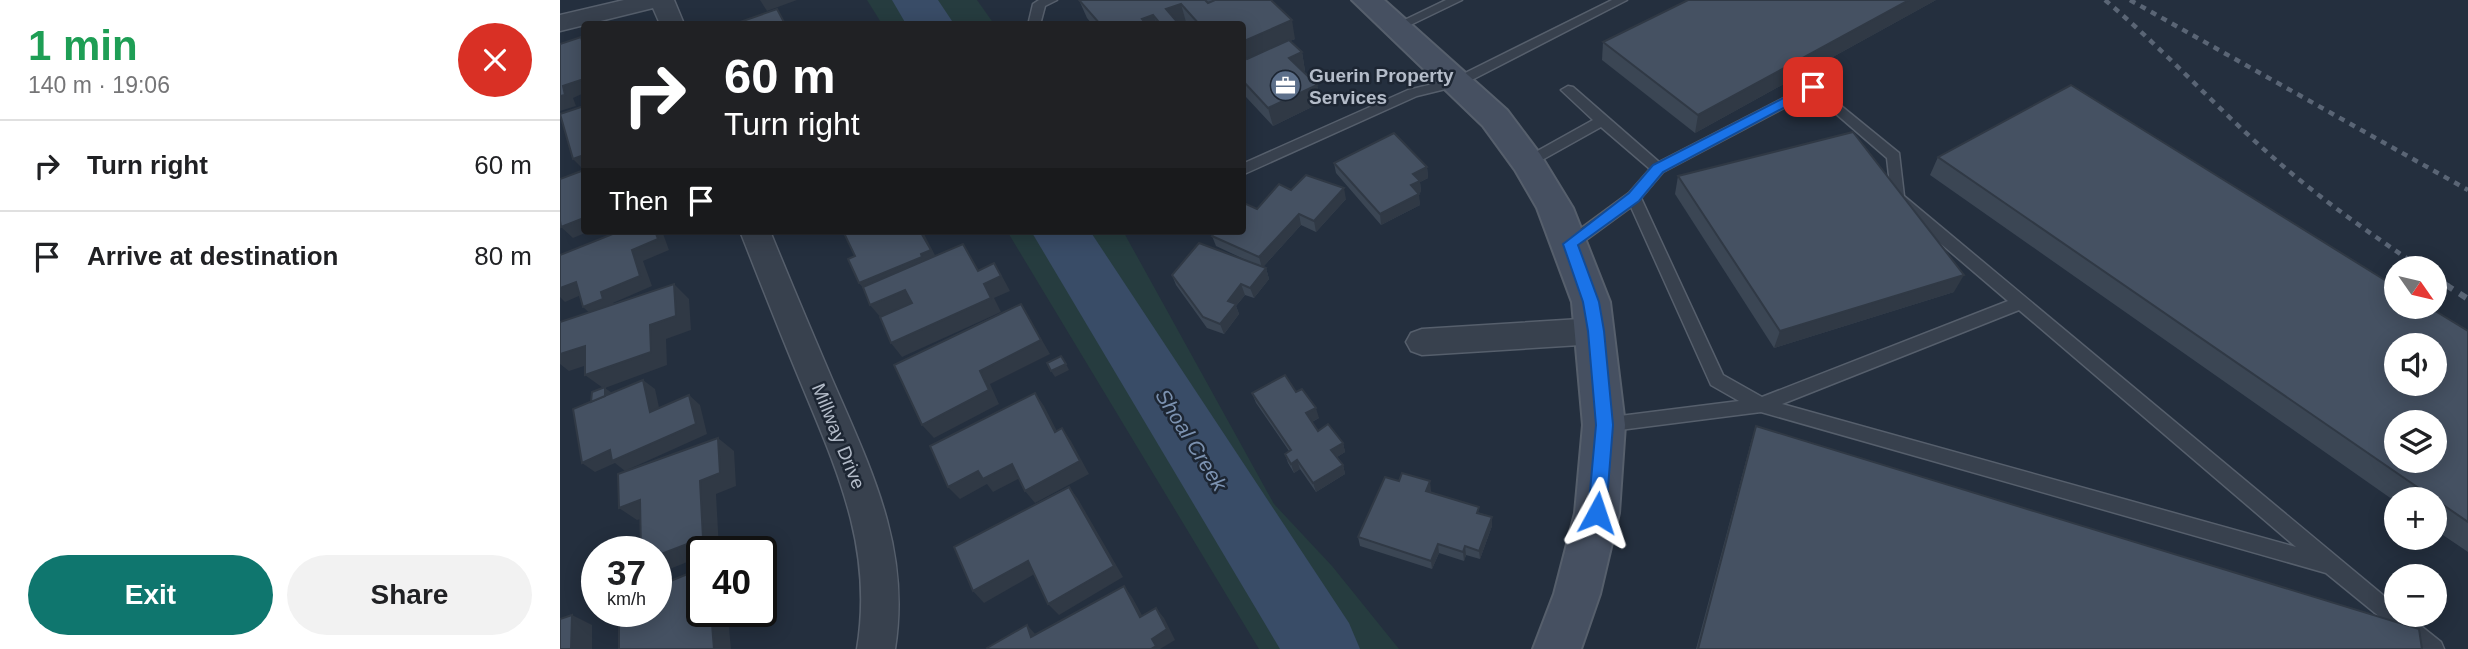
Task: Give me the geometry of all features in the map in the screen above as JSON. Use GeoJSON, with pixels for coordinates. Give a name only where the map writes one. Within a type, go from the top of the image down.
{"type":"FeatureCollection","features":[{"type":"Feature","properties":{"kind":"street"},"geometry":{"type":"LineString","coordinates":[[560,23],[655,0]]}},
{"type":"Feature","properties":{"kind":"street"},"geometry":{"type":"LineString","coordinates":[[662,0],[671,21]]}},
{"type":"Feature","properties":{"kind":"street"},"geometry":{"type":"LineString","coordinates":[[1367,0],[1496,118],[1528,162],[1555,208],[1591,302],[1604,425],[1597,513],[1577,594],[1557,649]]}},
{"type":"Feature","properties":{"kind":"street","name":"Millway Drive"},"geometry":{"type":"LineString","coordinates":[[757,235],[865,502],[878,557],[883,621],[876,649]]}},
{"type":"Feature","properties":{"kind":"street"},"geometry":{"type":"LineString","coordinates":[[1422,342],[1596,331]]}},
{"type":"Feature","properties":{"kind":"lane"},"geometry":{"type":"LineString","coordinates":[[1035,21],[1039,4],[1051,0]]}},
{"type":"Feature","properties":{"kind":"lane"},"geometry":{"type":"LineString","coordinates":[[1395,27],[1456,0]]}},
{"type":"Feature","properties":{"kind":"lane"},"geometry":{"type":"LineString","coordinates":[[1246,168],[1413,93],[1457,82],[1621,0]]}},
{"type":"Feature","properties":{"kind":"lane"},"geometry":{"type":"LineString","coordinates":[[1570,244],[1634,197],[1658,169],[1813,87],[1894,156],[1897,198],[2330,566],[2434,649]]}},
{"type":"Feature","properties":{"kind":"lane"},"geometry":{"type":"LineString","coordinates":[[1568,90],[1658,169]]}},
{"type":"Feature","properties":{"kind":"lane"},"geometry":{"type":"LineString","coordinates":[[1528,162],[1602,120]]}},
{"type":"Feature","properties":{"kind":"lane"},"geometry":{"type":"LineString","coordinates":[[1634,197],[1717,380],[1761,405],[2330,566]]}},
{"type":"Feature","properties":{"kind":"lane"},"geometry":{"type":"LineString","coordinates":[[1604,425],[1761,405],[2021,303]]}},
{"type":"Feature","properties":{"kind":"green space"},"geometry":{"type":"Polygon","coordinates":[[[867,0],[977,0],[992,21],[880,21],[867,0]]]}},
{"type":"Feature","properties":{"kind":"green space"},"geometry":{"type":"Polygon","coordinates":[[[1009,235],[1125,235],[1274,504],[1332,566],[1399,649],[1259,649],[1009,235]]]}},
{"type":"Feature","properties":{"kind":"building"},"geometry":{"type":"Polygon","coordinates":[[[1079,0],[1205,0],[1208,3],[1215,0],[1271,0],[1292,20],[1246,40],[1246,21],[1196,21],[1181,4],[1166,9],[1176,21],[1158,21],[1153,15],[1142,19],[1144,21],[1097,21],[1079,0]]]}},
{"type":"Feature","properties":{"kind":"building"},"geometry":{"type":"Polygon","coordinates":[[[1688,0],[1909,0],[1698,115],[1603,42],[1688,0]]]}},
{"type":"Feature","properties":{"kind":"building"},"geometry":{"type":"Polygon","coordinates":[[[777,9],[783,21],[743,21],[777,9]]]}},
{"type":"Feature","properties":{"kind":"building"},"geometry":{"type":"Polygon","coordinates":[[[581,37],[581,80],[563,86],[565,95],[560,96],[560,44],[581,37]]]}},
{"type":"Feature","properties":{"kind":"building"},"geometry":{"type":"Polygon","coordinates":[[[1289,40],[1302,52],[1289,58],[1317,85],[1268,108],[1246,84],[1247,59],[1289,40]]]}},
{"type":"Feature","properties":{"kind":"building"},"geometry":{"type":"Polygon","coordinates":[[[2071,85],[2384,280],[2384,319],[2447,318],[2468,331],[2468,522],[2447,508],[2447,487],[2417,487],[2397,473],[2447,473],[2447,410],[2384,410],[2384,464],[1938,157],[2071,85]]]}},
{"type":"Feature","properties":{"kind":"building"},"geometry":{"type":"Polygon","coordinates":[[[581,107],[581,156],[573,159],[560,114],[581,107]]]}},
{"type":"Feature","properties":{"kind":"building"},"geometry":{"type":"Polygon","coordinates":[[[1853,132],[1964,275],[1780,331],[1678,176],[1853,132]]]}},
{"type":"Feature","properties":{"kind":"building"},"geometry":{"type":"Polygon","coordinates":[[[1394,133],[1427,167],[1413,174],[1420,181],[1411,185],[1419,194],[1380,214],[1334,163],[1394,133]]]}},
{"type":"Feature","properties":{"kind":"building"},"geometry":{"type":"Polygon","coordinates":[[[581,171],[581,219],[561,227],[560,221],[560,179],[581,171]]]}},
{"type":"Feature","properties":{"kind":"building"},"geometry":{"type":"Polygon","coordinates":[[[1306,175],[1344,188],[1314,221],[1299,214],[1259,257],[1212,236],[1246,235],[1246,204],[1257,209],[1279,184],[1291,190],[1306,175]]]}},
{"type":"Feature","properties":{"kind":"building"},"geometry":{"type":"Polygon","coordinates":[[[610,235],[656,235],[658,239],[632,250],[640,276],[601,292],[603,299],[583,307],[576,282],[560,288],[560,255],[610,235]]]}},
{"type":"Feature","properties":{"kind":"building"},"geometry":{"type":"Polygon","coordinates":[[[845,235],[922,235],[931,250],[921,254],[922,257],[859,283],[848,259],[855,256],[845,235]]]}},
{"type":"Feature","properties":{"kind":"building"},"geometry":{"type":"Polygon","coordinates":[[[1199,243],[1266,268],[1250,288],[1241,284],[1228,301],[1236,304],[1220,324],[1203,317],[1172,275],[1199,243]]]}},
{"type":"Feature","properties":{"kind":"building"},"geometry":{"type":"Polygon","coordinates":[[[963,244],[978,271],[994,263],[1001,276],[984,284],[991,298],[891,343],[880,317],[912,303],[905,290],[870,305],[863,287],[963,244]]]}},
{"type":"Feature","properties":{"kind":"building"},"geometry":{"type":"Polygon","coordinates":[[[674,284],[676,316],[650,325],[651,352],[585,375],[585,346],[560,354],[560,322],[674,284]]]}},
{"type":"Feature","properties":{"kind":"building"},"geometry":{"type":"Polygon","coordinates":[[[1021,304],[1041,340],[980,371],[989,390],[922,425],[894,365],[1021,304]]]}},
{"type":"Feature","properties":{"kind":"building"},"geometry":{"type":"Polygon","coordinates":[[[1061,356],[1066,364],[1051,371],[1047,363],[1061,356]]]}},
{"type":"Feature","properties":{"kind":"building"},"geometry":{"type":"Polygon","coordinates":[[[1285,375],[1296,392],[1302,389],[1316,408],[1306,413],[1318,431],[1328,424],[1343,443],[1331,450],[1343,465],[1313,483],[1297,460],[1291,464],[1285,454],[1291,450],[1252,393],[1285,375]]]}},
{"type":"Feature","properties":{"kind":"building"},"geometry":{"type":"Polygon","coordinates":[[[643,380],[650,412],[689,395],[696,424],[612,461],[610,450],[582,463],[573,409],[643,380]]]}},
{"type":"Feature","properties":{"kind":"building"},"geometry":{"type":"Polygon","coordinates":[[[605,387],[605,396],[591,402],[592,392],[605,387]]]}},
{"type":"Feature","properties":{"kind":"building"},"geometry":{"type":"Polygon","coordinates":[[[1035,393],[1055,432],[1062,428],[1080,461],[1025,491],[1012,464],[983,479],[978,471],[948,487],[930,446],[1035,393]]]}},
{"type":"Feature","properties":{"kind":"building"},"geometry":{"type":"Polygon","coordinates":[[[1756,426],[2384,618],[2384,627],[2419,629],[2422,649],[1698,649],[1756,426]]]}},
{"type":"Feature","properties":{"kind":"building"},"geometry":{"type":"Polygon","coordinates":[[[718,438],[720,473],[700,481],[703,536],[686,536],[686,545],[672,550],[672,536],[641,536],[640,500],[619,508],[618,474],[718,438]]]}},
{"type":"Feature","properties":{"kind":"building"},"geometry":{"type":"Polygon","coordinates":[[[1402,473],[1430,481],[1426,491],[1479,507],[1477,513],[1492,517],[1479,551],[1465,546],[1463,552],[1438,544],[1431,561],[1358,537],[1385,477],[1399,481],[1402,473]]]}},
{"type":"Feature","properties":{"kind":"building"},"geometry":{"type":"Polygon","coordinates":[[[1069,487],[1114,566],[1048,604],[1028,561],[973,591],[954,547],[1069,487]]]}},
{"type":"Feature","properties":{"kind":"building"},"geometry":{"type":"Polygon","coordinates":[[[686,575],[686,627],[712,627],[714,649],[619,649],[619,627],[672,627],[672,580],[686,575]]]}},
{"type":"Feature","properties":{"kind":"building"},"geometry":{"type":"Polygon","coordinates":[[[1124,586],[1140,617],[1156,608],[1167,629],[1152,639],[1156,646],[1151,649],[987,648],[1027,625],[1031,637],[1124,586]]]}},
{"type":"Feature","properties":{"kind":"building"},"geometry":{"type":"Polygon","coordinates":[[[572,615],[571,649],[560,649],[560,619],[572,615]]]}},
{"type":"Feature","properties":{"kind":"waterway","name":"Shoal Creek"},"geometry":{"type":"LineString","coordinates":[[915,0],[928,21]]}},
{"type":"Feature","properties":{"kind":"waterway","name":"Shoal Creek"},"geometry":{"type":"LineString","coordinates":[[1063,235],[1322,649]]}},
{"type":"Feature","properties":{"kind":"railway"},"geometry":{"type":"LineString","coordinates":[[2105,0],[2286,169],[2404,256]]}},
{"type":"Feature","properties":{"kind":"railway"},"geometry":{"type":"LineString","coordinates":[[2130,0],[2468,190]]}},
{"type":"Feature","properties":{"kind":"railway"},"geometry":{"type":"LineString","coordinates":[[2447,286],[2468,299]]}},
{"type":"Feature","properties":{"kind":"place","name":"Guerin Property Services"},"geometry":{"type":"Point","coordinates":[1286,86]}},
{"type":"Feature","properties":{"kind":"route"},"geometry":{"type":"LineString","coordinates":[[1597,513],[1604,425],[1596,331],[1591,302],[1570,244],[1634,197],[1658,169],[1813,87]]}}]}
